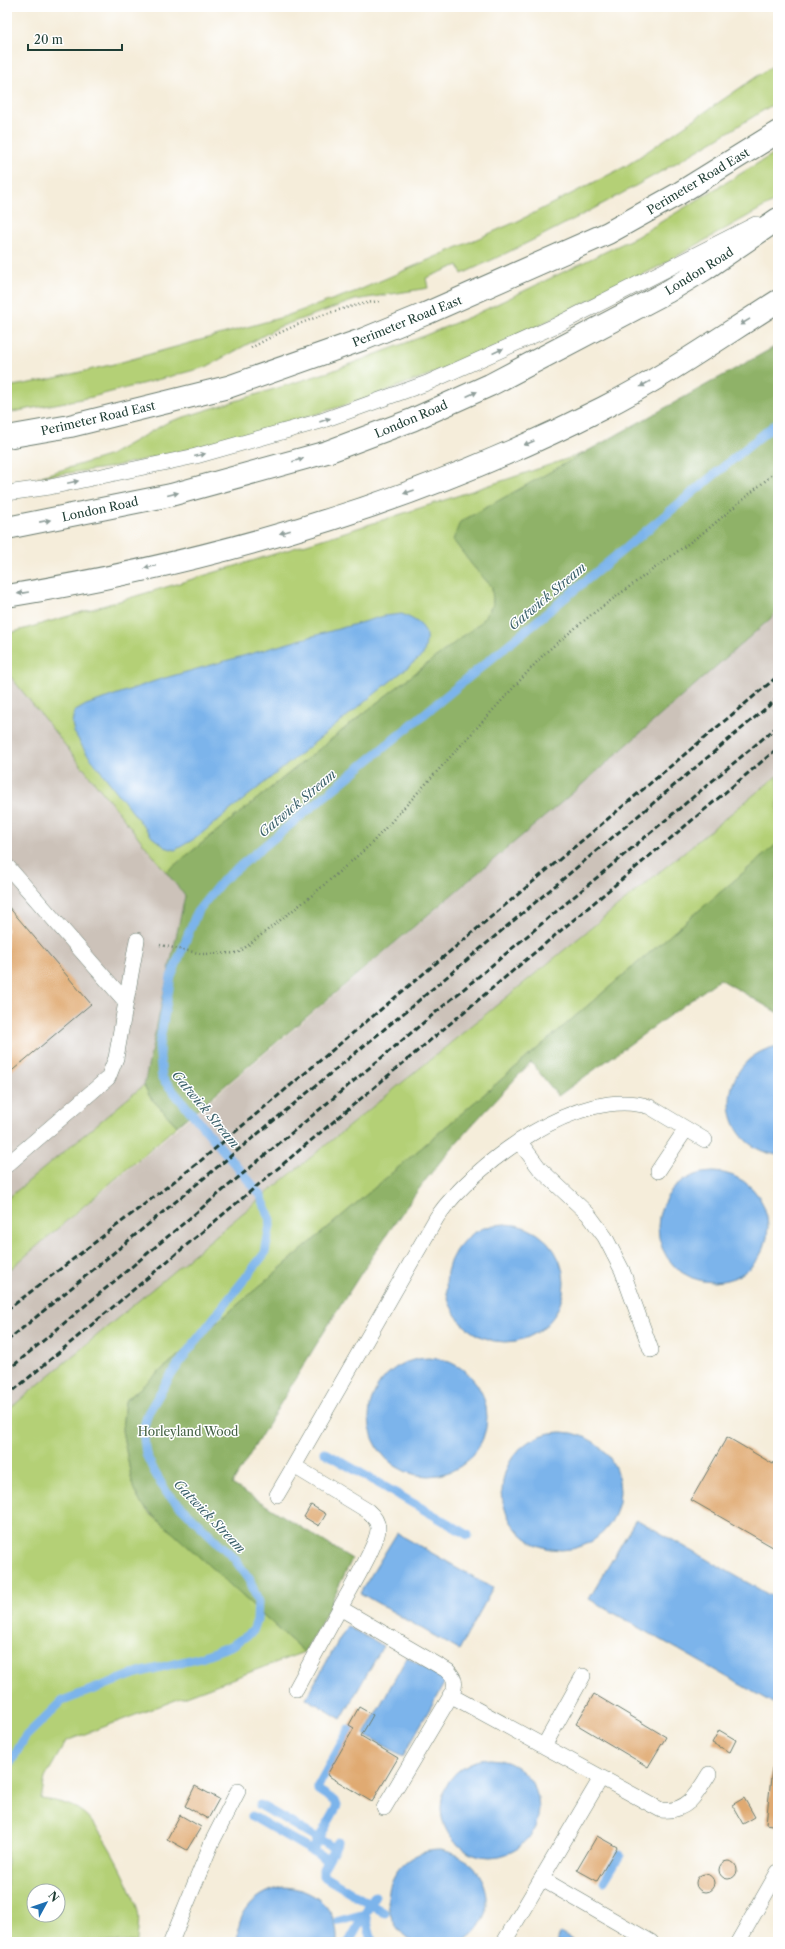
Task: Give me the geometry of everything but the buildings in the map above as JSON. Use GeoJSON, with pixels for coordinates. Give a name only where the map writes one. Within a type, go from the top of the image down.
{"type":"FeatureCollection","features":[{"type":"Feature","properties":{"kind":"main road","name":"Perimeter Road East"},"geometry":{"type":"LineString","coordinates":[[7,437],[70,426],[228,387],[364,339],[432,311],[608,233],[678,194],[778,132]]}},
{"type":"Feature","properties":{"kind":"main road","name":"London Road"},"geometry":{"type":"LineString","coordinates":[[7,528],[171,495],[327,452],[397,426],[490,385],[660,295],[705,269],[778,219]]}},
{"type":"Feature","properties":{"kind":"main road"},"geometry":{"type":"LineString","coordinates":[[7,596],[58,587],[188,559],[324,521],[426,486],[548,435],[605,407],[678,364],[778,301]]}},
{"type":"Feature","properties":{"kind":"lane"},"geometry":{"type":"LineString","coordinates":[[7,493],[50,487],[196,456],[308,425],[427,383],[557,325],[778,214]]}},
{"type":"Feature","properties":{"kind":"lane"},"geometry":{"type":"LineString","coordinates":[[7,866],[126,1002]]}},
{"type":"Feature","properties":{"kind":"lane"},"geometry":{"type":"LineString","coordinates":[[7,1165],[108,1078],[116,1058],[137,940]]}},
{"type":"Feature","properties":{"kind":"lane"},"geometry":{"type":"LineString","coordinates":[[278,1494],[437,1218],[452,1197],[475,1176],[519,1141],[564,1118],[599,1106],[620,1103],[636,1103],[650,1107],[705,1140]]}},
{"type":"Feature","properties":{"kind":"lane"},"geometry":{"type":"LineString","coordinates":[[658,1171],[686,1128]]}},
{"type":"Feature","properties":{"kind":"lane"},"geometry":{"type":"LineString","coordinates":[[519,1141],[540,1169],[588,1214],[605,1237],[622,1270],[651,1350]]}},
{"type":"Feature","properties":{"kind":"lane"},"geometry":{"type":"LineString","coordinates":[[294,1466],[368,1511],[376,1521],[378,1528],[374,1543],[296,1689]]}},
{"type":"Feature","properties":{"kind":"lane"},"geometry":{"type":"LineString","coordinates":[[340,1608],[448,1670],[455,1680],[450,1695],[384,1808]]}},
{"type":"Feature","properties":{"kind":"lane"},"geometry":{"type":"LineString","coordinates":[[544,1746],[583,1676]]}},
{"type":"Feature","properties":{"kind":"lane"},"geometry":{"type":"LineString","coordinates":[[450,1695],[661,1810],[674,1811],[691,1800],[709,1774]]}},
{"type":"Feature","properties":{"kind":"lane"},"geometry":{"type":"LineString","coordinates":[[504,1942],[601,1778]]}},
{"type":"Feature","properties":{"kind":"lane"},"geometry":{"type":"LineString","coordinates":[[171,1942],[212,1842],[238,1791]]}},
{"type":"Feature","properties":{"kind":"lane"},"geometry":{"type":"LineString","coordinates":[[738,1942],[778,1872]]}},
{"type":"Feature","properties":{"kind":"lane"},"geometry":{"type":"LineString","coordinates":[[542,1878],[651,1942]]}},
{"type":"Feature","properties":{"kind":"path"},"geometry":{"type":"LineString","coordinates":[[249,349],[290,327],[345,308],[381,301]]}},
{"type":"Feature","properties":{"kind":"path"},"geometry":{"type":"LineString","coordinates":[[161,945],[203,954],[238,953],[310,896],[370,844],[545,653],[591,615],[708,529],[778,470]]}},
{"type":"Feature","properties":{"kind":"shaded area"},"geometry":{"type":"Polygon","coordinates":[[[778,609],[778,775],[275,1186],[7,1411],[7,1272],[562,802],[771,618],[778,609]]]}},
{"type":"Feature","properties":{"kind":"shaded area"},"geometry":{"type":"Polygon","coordinates":[[[7,672],[185,896],[150,1097],[7,1216],[7,672]]]}},
{"type":"Feature","properties":{"kind":"green space"},"geometry":{"type":"Polygon","coordinates":[[[778,62],[778,101],[620,195],[542,236],[462,274],[458,265],[426,278],[428,288],[355,300],[279,327],[206,367],[92,397],[7,413],[7,387],[47,380],[118,363],[283,317],[357,291],[518,221],[626,166],[778,62]]]}},
{"type":"Feature","properties":{"kind":"green space"},"geometry":{"type":"Polygon","coordinates":[[[778,151],[778,199],[658,267],[471,359],[365,399],[239,438],[107,468],[38,477],[108,456],[168,422],[332,371],[472,316],[636,237],[778,151]]]}},
{"type":"Feature","properties":{"kind":"green space"},"geometry":{"type":"Polygon","coordinates":[[[778,345],[778,609],[771,618],[562,802],[177,1126],[150,1097],[144,1085],[185,896],[166,872],[379,701],[479,624],[493,605],[492,587],[472,565],[453,540],[460,522],[778,345]]]}},
{"type":"Feature","properties":{"kind":"green space"},"geometry":{"type":"Polygon","coordinates":[[[590,451],[460,522],[472,565],[492,587],[493,605],[479,624],[379,701],[166,872],[7,672],[7,634],[300,546],[445,500],[590,451]]]}},
{"type":"Feature","properties":{"kind":"green space"},"geometry":{"type":"Polygon","coordinates":[[[778,775],[778,843],[125,1401],[122,1430],[133,1487],[137,1497],[148,1512],[177,1536],[304,1652],[66,1741],[45,1778],[41,1799],[72,1806],[82,1812],[107,1843],[135,1902],[139,1916],[137,1942],[7,1942],[7,1411],[244,1212],[778,775]]]}},
{"type":"Feature","properties":{"kind":"green space","name":"Horleyland Wood"},"geometry":{"type":"Polygon","coordinates":[[[778,843],[778,1013],[720,979],[558,1096],[531,1062],[440,1161],[413,1197],[342,1303],[232,1484],[352,1559],[320,1625],[304,1652],[141,1504],[133,1487],[122,1430],[125,1401],[778,843]]]}},
{"type":"Feature","properties":{"kind":"green space"},"geometry":{"type":"Polygon","coordinates":[[[144,1085],[150,1097],[177,1126],[7,1272],[7,1199],[144,1085]]]}},
{"type":"Feature","properties":{"kind":"water"},"geometry":{"type":"Polygon","coordinates":[[[402,614],[416,621],[424,629],[426,639],[423,655],[196,838],[175,850],[165,847],[152,837],[85,751],[74,732],[72,723],[74,712],[86,705],[158,680],[384,616],[402,614]]]}},
{"type":"Feature","properties":{"kind":"water"},"geometry":{"type":"Polygon","coordinates":[[[778,1046],[778,1155],[757,1149],[742,1136],[733,1120],[730,1102],[733,1084],[742,1067],[757,1054],[778,1046]]]}},
{"type":"Feature","properties":{"kind":"water"},"geometry":{"type":"Polygon","coordinates":[[[713,1172],[734,1176],[752,1188],[764,1206],[768,1227],[764,1248],[752,1266],[734,1278],[713,1282],[692,1278],[674,1266],[662,1248],[658,1227],[662,1206],[674,1188],[692,1176],[713,1172]]]}},
{"type":"Feature","properties":{"kind":"water"},"geometry":{"type":"Polygon","coordinates":[[[505,1224],[516,1225],[527,1229],[538,1234],[547,1241],[554,1250],[559,1261],[563,1272],[563,1294],[559,1305],[554,1316],[547,1325],[538,1332],[527,1337],[516,1341],[505,1342],[494,1341],[483,1337],[472,1332],[463,1325],[456,1316],[451,1305],[447,1294],[446,1283],[447,1272],[451,1261],[456,1250],[463,1241],[472,1234],[483,1229],[494,1225],[505,1224]]]}},
{"type":"Feature","properties":{"kind":"water"},"geometry":{"type":"Polygon","coordinates":[[[428,1358],[439,1359],[450,1363],[461,1368],[470,1375],[477,1384],[482,1395],[486,1406],[486,1428],[482,1439],[477,1450],[470,1459],[461,1466],[450,1471],[439,1475],[428,1476],[417,1475],[406,1471],[395,1466],[386,1459],[379,1450],[374,1439],[370,1428],[369,1417],[370,1406],[374,1395],[379,1384],[386,1375],[395,1368],[406,1363],[417,1359],[428,1358]]]}},
{"type":"Feature","properties":{"kind":"water"},"geometry":{"type":"Polygon","coordinates":[[[561,1432],[572,1433],[583,1437],[594,1442],[603,1449],[610,1458],[615,1469],[619,1480],[619,1502],[615,1513],[610,1524],[603,1533],[594,1540],[583,1545],[572,1549],[561,1550],[550,1549],[539,1545],[528,1540],[519,1533],[512,1524],[507,1513],[503,1502],[502,1491],[503,1480],[507,1469],[512,1458],[519,1449],[528,1442],[539,1437],[550,1433],[561,1432]]]}},
{"type":"Feature","properties":{"kind":"water"},"geometry":{"type":"Polygon","coordinates":[[[636,1519],[778,1600],[778,1706],[589,1599],[636,1519]]]}},
{"type":"Feature","properties":{"kind":"water"},"geometry":{"type":"Polygon","coordinates":[[[397,1533],[493,1588],[459,1650],[360,1593],[397,1533]]]}},
{"type":"Feature","properties":{"kind":"water"},"geometry":{"type":"Polygon","coordinates":[[[347,1626],[383,1646],[341,1719],[306,1698],[347,1626]]]}},
{"type":"Feature","properties":{"kind":"water"},"geometry":{"type":"Polygon","coordinates":[[[407,1657],[446,1680],[403,1756],[364,1734],[407,1657]]]}},
{"type":"Feature","properties":{"kind":"water"},"geometry":{"type":"Polygon","coordinates":[[[490,1759],[509,1762],[525,1773],[536,1789],[539,1808],[536,1827],[525,1843],[509,1854],[490,1857],[471,1854],[455,1843],[444,1827],[441,1808],[444,1789],[455,1773],[471,1762],[490,1759]]]}},
{"type":"Feature","properties":{"kind":"water"},"geometry":{"type":"Polygon","coordinates":[[[440,1850],[457,1855],[470,1864],[480,1875],[486,1888],[487,1903],[484,1917],[476,1931],[462,1942],[413,1942],[399,1930],[391,1916],[388,1901],[390,1886],[397,1872],[408,1860],[422,1853],[440,1850]]]}},
{"type":"Feature","properties":{"kind":"water"},"geometry":{"type":"Polygon","coordinates":[[[283,1887],[305,1891],[322,1902],[329,1910],[334,1920],[337,1930],[337,1942],[238,1942],[240,1922],[249,1906],[264,1894],[283,1887]]]}},
{"type":"Feature","properties":{"kind":"water"},"geometry":{"type":"Polygon","coordinates":[[[561,1933],[577,1942],[556,1942],[561,1933]]]}},
{"type":"Feature","properties":{"kind":"waterway","name":"Gatwick Stream"},"geometry":{"type":"LineString","coordinates":[[7,1769],[25,1737],[62,1701],[134,1674],[201,1657],[233,1645],[253,1631],[257,1620],[258,1602],[250,1580],[234,1558],[167,1493],[146,1454],[143,1430],[148,1413],[169,1378],[188,1351],[265,1253],[271,1220],[260,1194],[162,1078],[159,1046],[171,977],[197,912],[222,881],[778,422]]}},
{"type":"Feature","properties":{"kind":"waterway"},"geometry":{"type":"LineString","coordinates":[[324,1452],[468,1535]]}},
{"type":"Feature","properties":{"kind":"waterway"},"geometry":{"type":"LineString","coordinates":[[312,1851],[337,1806],[335,1801],[318,1790],[318,1786],[349,1730]]}},
{"type":"Feature","properties":{"kind":"waterway"},"geometry":{"type":"LineString","coordinates":[[260,1805],[334,1848]]}},
{"type":"Feature","properties":{"kind":"waterway"},"geometry":{"type":"LineString","coordinates":[[252,1816],[328,1860]]}},
{"type":"Feature","properties":{"kind":"waterway"},"geometry":{"type":"LineString","coordinates":[[338,1842],[323,1869],[323,1876],[385,1913]]}},
{"type":"Feature","properties":{"kind":"waterway"},"geometry":{"type":"LineString","coordinates":[[604,1881],[620,1855]]}},
{"type":"Feature","properties":{"kind":"waterway"},"geometry":{"type":"LineString","coordinates":[[349,1942],[375,1896]]}},
{"type":"Feature","properties":{"kind":"waterway"},"geometry":{"type":"LineString","coordinates":[[339,1921],[365,1914],[372,1941]]}},
{"type":"Feature","properties":{"kind":"railway"},"geometry":{"type":"LineString","coordinates":[[7,1310],[198,1163],[778,676]]}},
{"type":"Feature","properties":{"kind":"railway"},"geometry":{"type":"LineString","coordinates":[[7,1341],[411,1007],[778,698]]}},
{"type":"Feature","properties":{"kind":"railway"},"geometry":{"type":"LineString","coordinates":[[7,1371],[778,726]]}},
{"type":"Feature","properties":{"kind":"railway"},"geometry":{"type":"LineString","coordinates":[[7,1396],[778,748]]}}]}
